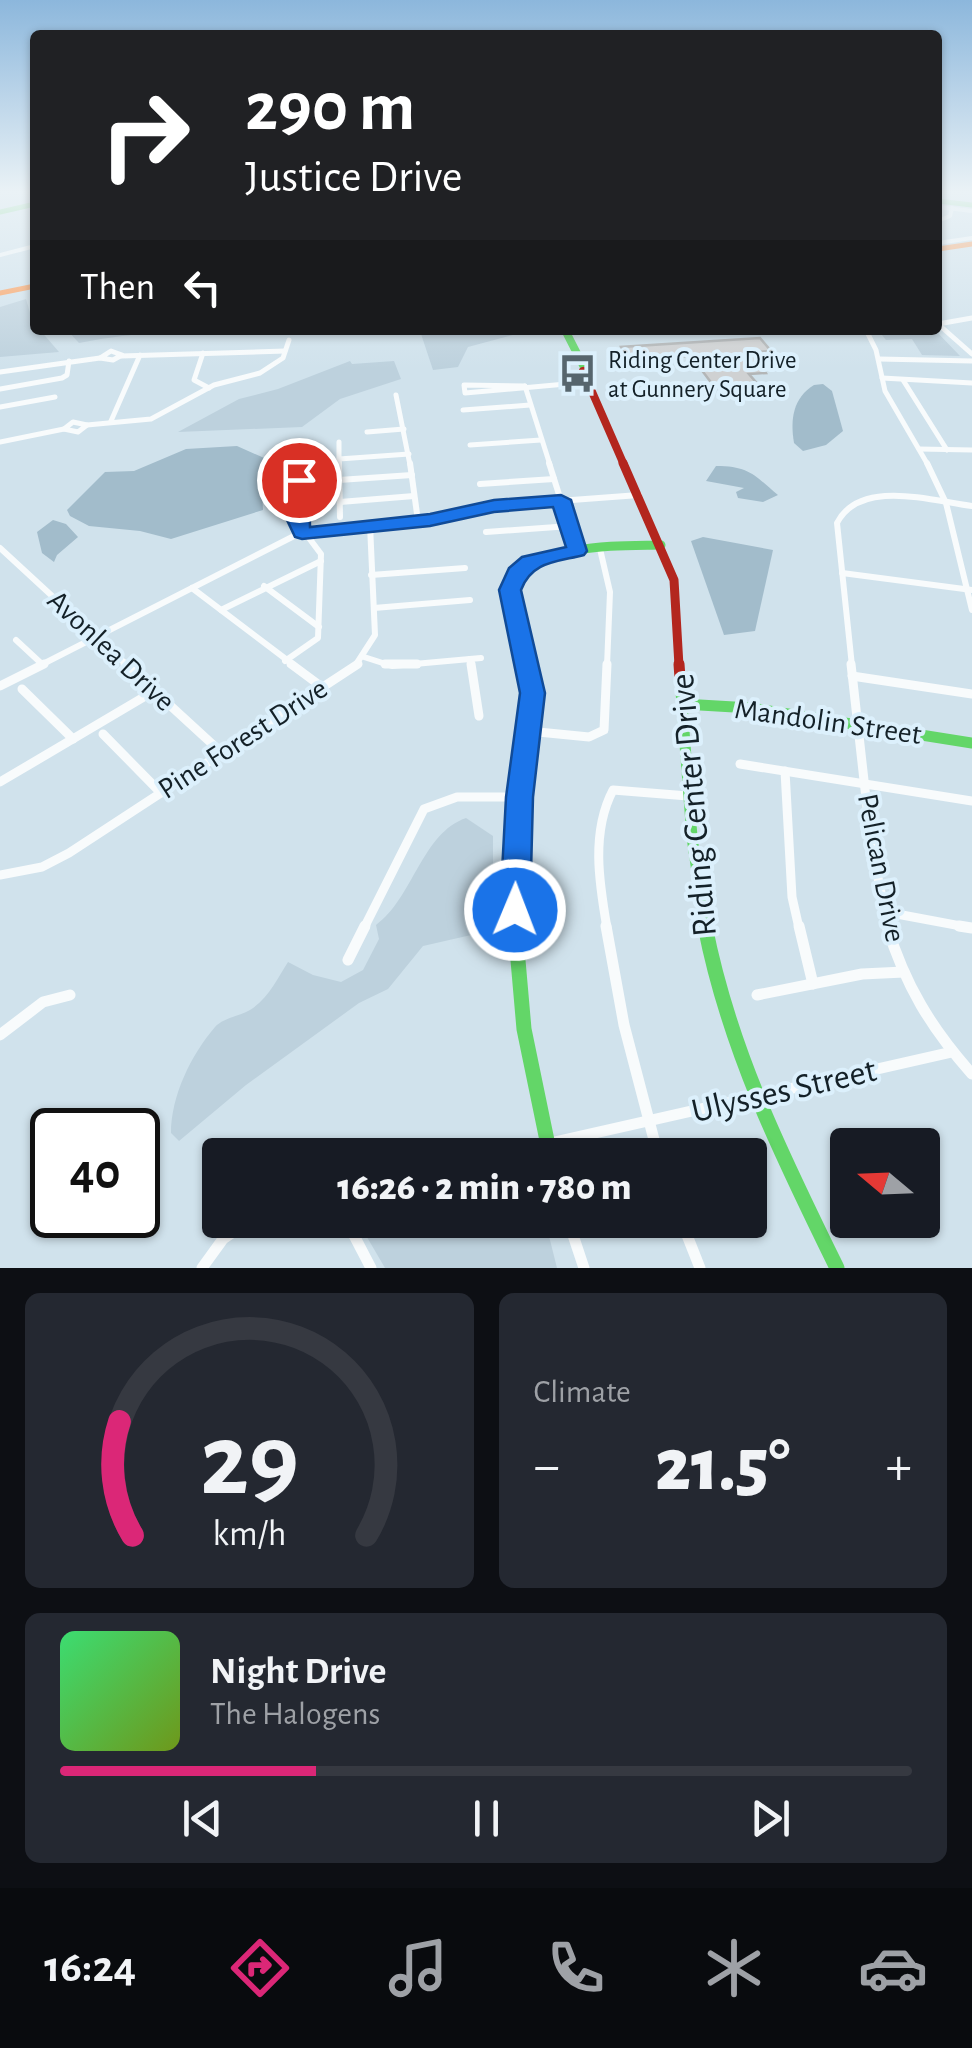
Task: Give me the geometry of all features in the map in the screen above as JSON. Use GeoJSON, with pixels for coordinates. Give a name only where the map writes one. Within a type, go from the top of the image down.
{"type":"FeatureCollection","features":[{"type":"Feature","properties":{"kind":"main road"},"geometry":{"type":"LineString","coordinates":[[0,290],[30,284]]}},
{"type":"Feature","properties":{"kind":"main road","name":"Riding Center Drive"},"geometry":{"type":"LineString","coordinates":[[567,335],[639,495],[678,598],[692,864],[720,997],[787,1171],[837,1268]]}},
{"type":"Feature","properties":{"kind":"main road"},"geometry":{"type":"LineString","coordinates":[[546,1138],[524,1029],[515,934],[520,797],[531,680],[513,608],[511,583],[520,568],[537,558],[660,545]]}},
{"type":"Feature","properties":{"kind":"main road","name":"Mandolin Street"},"geometry":{"type":"LineString","coordinates":[[683,704],[751,708],[972,742]]}},
{"type":"Feature","properties":{"kind":"street"},"geometry":{"type":"LineString","coordinates":[[942,323],[972,318]]}},
{"type":"Feature","properties":{"kind":"street"},"geometry":{"type":"LineString","coordinates":[[942,328],[972,358]]}},
{"type":"Feature","properties":{"kind":"street"},"geometry":{"type":"LineString","coordinates":[[868,335],[879,359],[885,391],[946,504],[972,610]]}},
{"type":"Feature","properties":{"kind":"street"},"geometry":{"type":"LineString","coordinates":[[0,442],[64,430],[78,432],[87,425],[111,421],[151,419],[208,388],[260,374],[281,360],[289,340]]}},
{"type":"Feature","properties":{"kind":"street"},"geometry":{"type":"LineString","coordinates":[[0,372],[121,356],[285,351]]}},
{"type":"Feature","properties":{"kind":"street"},"geometry":{"type":"LineString","coordinates":[[203,353],[194,382],[208,388]]}},
{"type":"Feature","properties":{"kind":"street"},"geometry":{"type":"LineString","coordinates":[[111,421],[140,355]]}},
{"type":"Feature","properties":{"kind":"street"},"geometry":{"type":"LineString","coordinates":[[879,359],[972,358]]}},
{"type":"Feature","properties":{"kind":"street"},"geometry":{"type":"LineString","coordinates":[[0,389],[62,378],[70,361]]}},
{"type":"Feature","properties":{"kind":"street"},"geometry":{"type":"LineString","coordinates":[[882,378],[971,385]]}},
{"type":"Feature","properties":{"kind":"street"},"geometry":{"type":"LineString","coordinates":[[904,380],[947,450]]}},
{"type":"Feature","properties":{"kind":"street"},"geometry":{"type":"LineString","coordinates":[[525,386],[465,394],[464,385],[588,382]]}},
{"type":"Feature","properties":{"kind":"street"},"geometry":{"type":"LineString","coordinates":[[525,386],[577,551]]}},
{"type":"Feature","properties":{"kind":"street"},"geometry":{"type":"LineString","coordinates":[[396,395],[418,522]]}},
{"type":"Feature","properties":{"kind":"street"},"geometry":{"type":"LineString","coordinates":[[0,407],[55,398]]}},
{"type":"Feature","properties":{"kind":"street"},"geometry":{"type":"LineString","coordinates":[[462,410],[530,406]]}},
{"type":"Feature","properties":{"kind":"street"},"geometry":{"type":"LineString","coordinates":[[368,432],[404,429]]}},
{"type":"Feature","properties":{"kind":"street"},"geometry":{"type":"LineString","coordinates":[[470,445],[541,440]]}},
{"type":"Feature","properties":{"kind":"street"},"geometry":{"type":"LineString","coordinates":[[338,442],[340,517]]}},
{"type":"Feature","properties":{"kind":"street"},"geometry":{"type":"LineString","coordinates":[[285,661],[314,642],[319,627],[320,552],[302,533],[297,520],[301,444]]}},
{"type":"Feature","properties":{"kind":"street"},"geometry":{"type":"LineString","coordinates":[[919,449],[972,450]]}},
{"type":"Feature","properties":{"kind":"street"},"geometry":{"type":"LineString","coordinates":[[339,459],[409,454]]}},
{"type":"Feature","properties":{"kind":"street"},"geometry":{"type":"LineString","coordinates":[[339,480],[412,475]]}},
{"type":"Feature","properties":{"kind":"street"},"geometry":{"type":"LineString","coordinates":[[480,484],[554,479]]}},
{"type":"Feature","properties":{"kind":"street"},"geometry":{"type":"LineString","coordinates":[[0,686],[271,545],[302,533],[418,522],[494,506],[639,495]]}},
{"type":"Feature","properties":{"kind":"street"},"geometry":{"type":"LineString","coordinates":[[340,502],[414,496]]}},
{"type":"Feature","properties":{"kind":"street","name":"Pelican Drive"},"geometry":{"type":"LineString","coordinates":[[946,504],[884,497],[848,503],[840,511],[837,524],[868,826],[886,912],[904,972],[932,1028],[972,1074]]}},
{"type":"Feature","properties":{"kind":"street"},"geometry":{"type":"LineString","coordinates":[[946,504],[972,506]]}},
{"type":"Feature","properties":{"kind":"street"},"geometry":{"type":"LineString","coordinates":[[370,525],[374,636],[364,657],[392,666],[476,659],[479,716]]}},
{"type":"Feature","properties":{"kind":"street"},"geometry":{"type":"LineString","coordinates":[[486,532],[570,526]]}},
{"type":"Feature","properties":{"kind":"street","name":"Avonlea Drive"},"geometry":{"type":"LineString","coordinates":[[0,548],[222,752]]}},
{"type":"Feature","properties":{"kind":"street"},"geometry":{"type":"LineString","coordinates":[[528,731],[590,737],[604,730],[610,592],[600,549]]}},
{"type":"Feature","properties":{"kind":"street"},"geometry":{"type":"LineString","coordinates":[[221,610],[321,561]]}},
{"type":"Feature","properties":{"kind":"street"},"geometry":{"type":"LineString","coordinates":[[960,561],[972,562]]}},
{"type":"Feature","properties":{"kind":"street"},"geometry":{"type":"LineString","coordinates":[[371,575],[465,568]]}},
{"type":"Feature","properties":{"kind":"street"},"geometry":{"type":"LineString","coordinates":[[842,573],[969,590]]}},
{"type":"Feature","properties":{"kind":"street"},"geometry":{"type":"LineString","coordinates":[[264,586],[319,627]]}},
{"type":"Feature","properties":{"kind":"street"},"geometry":{"type":"LineString","coordinates":[[192,588],[322,687]]}},
{"type":"Feature","properties":{"kind":"street"},"geometry":{"type":"LineString","coordinates":[[374,608],[470,600]]}},
{"type":"Feature","properties":{"kind":"street"},"geometry":{"type":"LineString","coordinates":[[16,640],[43,666]]}},
{"type":"Feature","properties":{"kind":"street","name":"Pine Forest Drive"},"geometry":{"type":"LineString","coordinates":[[0,876],[28,872],[55,861],[364,657]]}},
{"type":"Feature","properties":{"kind":"street"},"geometry":{"type":"LineString","coordinates":[[852,676],[972,694]]}},
{"type":"Feature","properties":{"kind":"street"},"geometry":{"type":"LineString","coordinates":[[22,689],[73,739]]}},
{"type":"Feature","properties":{"kind":"street"},"geometry":{"type":"LineString","coordinates":[[0,782],[154,692]]}},
{"type":"Feature","properties":{"kind":"street"},"geometry":{"type":"LineString","coordinates":[[104,734],[162,792]]}},
{"type":"Feature","properties":{"kind":"street"},"geometry":{"type":"LineString","coordinates":[[740,764],[972,801]]}},
{"type":"Feature","properties":{"kind":"street"},"geometry":{"type":"LineString","coordinates":[[785,771],[792,897],[813,984]]}},
{"type":"Feature","properties":{"kind":"street"},"geometry":{"type":"LineString","coordinates":[[652,1138],[618,1007],[607,938],[602,803],[612,790],[688,796]]}},
{"type":"Feature","properties":{"kind":"street"},"geometry":{"type":"LineString","coordinates":[[348,960],[424,809],[442,800],[493,795],[520,797]]}},
{"type":"Feature","properties":{"kind":"street"},"geometry":{"type":"LineString","coordinates":[[886,912],[972,928]]}},
{"type":"Feature","properties":{"kind":"street"},"geometry":{"type":"LineString","coordinates":[[757,995],[862,974],[904,972]]}},
{"type":"Feature","properties":{"kind":"street"},"geometry":{"type":"LineString","coordinates":[[0,1035],[44,1002],[70,995]]}},
{"type":"Feature","properties":{"kind":"street","name":"Ulysses Street"},"geometry":{"type":"LineString","coordinates":[[590,1138],[952,1052]]}},
{"type":"Feature","properties":{"kind":"street"},"geometry":{"type":"LineString","coordinates":[[202,1268],[227,1238]]}},
{"type":"Feature","properties":{"kind":"street"},"geometry":{"type":"LineString","coordinates":[[355,1238],[371,1268]]}},
{"type":"Feature","properties":{"kind":"street"},"geometry":{"type":"LineString","coordinates":[[574,1238],[584,1268]]}},
{"type":"Feature","properties":{"kind":"street"},"geometry":{"type":"LineString","coordinates":[[688,1238],[700,1268]]}},
{"type":"Feature","properties":{"kind":"shaded area"},"geometry":{"type":"Polygon","coordinates":[[[26,299],[30,335],[44,335],[59,352],[0,357],[0,307],[26,299]]]}},
{"type":"Feature","properties":{"kind":"shaded area"},"geometry":{"type":"Polygon","coordinates":[[[72,335],[132,335],[121,336],[79,343],[72,335]]]}},
{"type":"Feature","properties":{"kind":"shaded area"},"geometry":{"type":"Polygon","coordinates":[[[421,335],[513,335],[468,347],[458,367],[433,370],[421,335]]]}},
{"type":"Feature","properties":{"kind":"shaded area"},"geometry":{"type":"Polygon","coordinates":[[[882,335],[940,335],[960,356],[922,355],[912,339],[886,340],[882,335]]]}},
{"type":"Feature","properties":{"kind":"shaded area"},"geometry":{"type":"Polygon","coordinates":[[[350,361],[394,361],[401,379],[340,399],[302,427],[178,432],[239,399],[278,389],[350,361]]]}},
{"type":"Feature","properties":{"kind":"shaded area"},"geometry":{"type":"Polygon","coordinates":[[[823,384],[832,391],[843,431],[826,445],[803,451],[794,443],[793,418],[801,396],[814,385],[823,384]]]}},
{"type":"Feature","properties":{"kind":"shaded area"},"geometry":{"type":"Polygon","coordinates":[[[237,446],[271,461],[262,492],[263,510],[171,539],[140,531],[89,526],[70,516],[67,510],[105,472],[134,471],[186,449],[237,446]]]}},
{"type":"Feature","properties":{"kind":"shaded area"},"geometry":{"type":"Polygon","coordinates":[[[716,466],[744,470],[778,495],[763,502],[738,498],[736,492],[744,488],[706,481],[716,466]]]}},
{"type":"Feature","properties":{"kind":"shaded area"},"geometry":{"type":"Polygon","coordinates":[[[53,520],[66,524],[78,537],[54,562],[42,553],[37,532],[53,520]]]}},
{"type":"Feature","properties":{"kind":"shaded area"},"geometry":{"type":"Polygon","coordinates":[[[703,537],[773,550],[755,631],[724,635],[691,541],[703,537]]]}},
{"type":"Feature","properties":{"kind":"shaded area"},"geometry":{"type":"Polygon","coordinates":[[[466,818],[493,836],[493,930],[423,946],[388,989],[359,1003],[246,1085],[179,1141],[171,1133],[179,1091],[198,1050],[215,1027],[257,1005],[288,962],[313,975],[341,982],[363,970],[379,939],[376,925],[389,913],[439,837],[466,818]]]}},
{"type":"Feature","properties":{"kind":"shaded area"},"geometry":{"type":"Polygon","coordinates":[[[368,1238],[550,1238],[557,1268],[385,1268],[368,1238]]]}},
{"type":"Feature","properties":{"kind":"building"},"geometry":{"type":"Polygon","coordinates":[[[760,338],[771,351],[755,352],[766,373],[749,374],[767,395],[737,397],[726,385],[713,385],[691,356],[627,359],[621,347],[760,338]]]}},
{"type":"Feature","properties":{"kind":"traffic: fast"},"geometry":{"type":"LineString","coordinates":[[568,335],[587,373]]}},
{"type":"Feature","properties":{"kind":"traffic: fast"},"geometry":{"type":"LineString","coordinates":[[546,1138],[524,1029],[515,934],[519,797],[533,693],[511,583],[525,569],[560,553],[661,545]]}},
{"type":"Feature","properties":{"kind":"traffic: fast"},"geometry":{"type":"LineString","coordinates":[[680,678],[697,877],[720,995],[757,1100],[837,1268]]}},
{"type":"Feature","properties":{"kind":"traffic: fast"},"geometry":{"type":"LineString","coordinates":[[683,704],[751,708],[972,743]]}},
{"type":"Feature","properties":{"kind":"traffic: slow"},"geometry":{"type":"LineString","coordinates":[[0,293],[30,287]]}},
{"type":"Feature","properties":{"kind":"traffic: jam"},"geometry":{"type":"LineString","coordinates":[[583,371],[674,580],[680,678]]}},
{"type":"Feature","properties":{"kind":"place","name":"Riding Center Drive at Gunnery Square"},"geometry":{"type":"Point","coordinates":[578,374]}},
{"type":"Feature","properties":{"kind":"route"},"geometry":{"type":"LineString","coordinates":[[299,480],[297,520],[302,533],[449,518],[494,506],[561,500],[577,551],[530,561],[516,573],[510,590],[532,693],[517,832],[515,910]]}}]}
